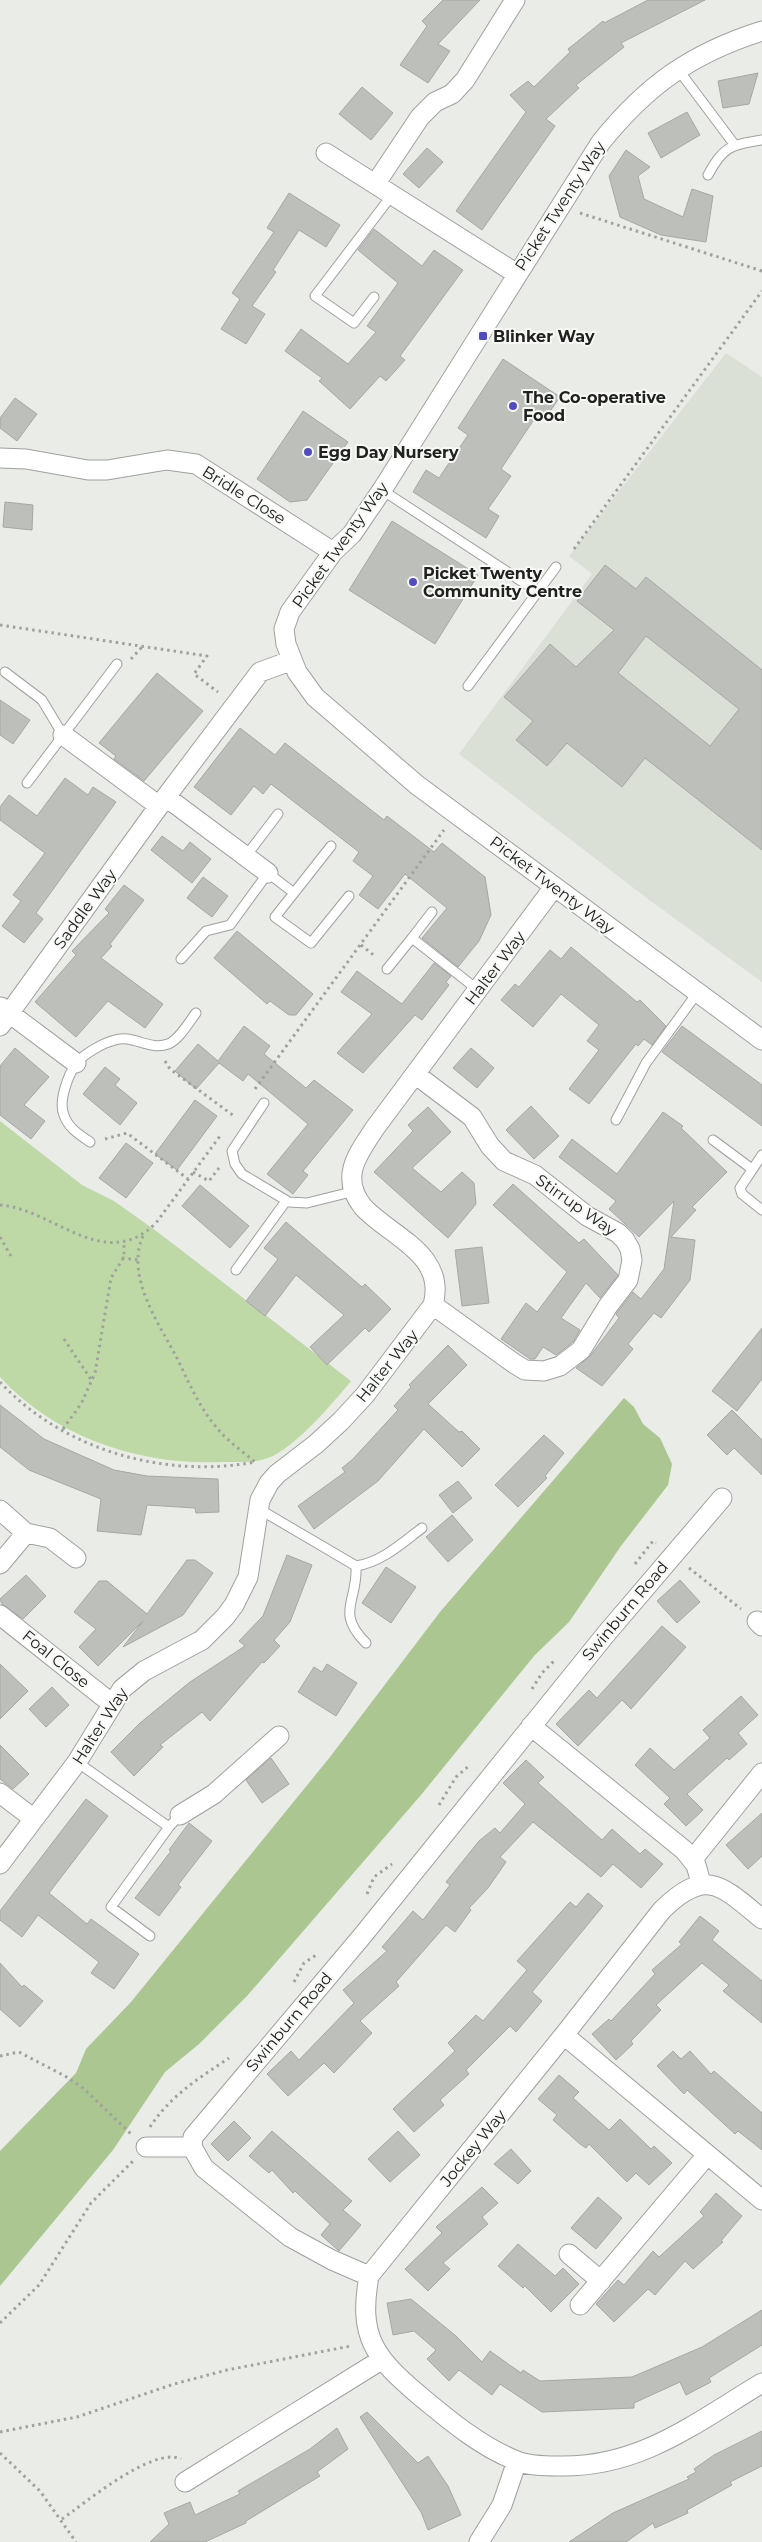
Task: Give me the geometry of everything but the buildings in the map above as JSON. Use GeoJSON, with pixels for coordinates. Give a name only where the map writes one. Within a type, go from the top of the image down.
{"type":"FeatureCollection","features":[{"type":"Feature","properties":{"kind":"street"},"geometry":{"type":"LineString","coordinates":[[376,183],[420,117],[435,102],[452,94],[465,80],[515,0]]}},
{"type":"Feature","properties":{"kind":"street","name":"Picket Twenty Way"},"geometry":{"type":"LineString","coordinates":[[762,31],[720,46],[677,68],[645,94],[614,125],[562,202],[449,386],[382,490],[352,534],[334,552],[290,612],[284,629],[290,661],[315,696],[417,784],[762,1040]]}},
{"type":"Feature","properties":{"kind":"street"},"geometry":{"type":"LineString","coordinates":[[326,153],[517,274]]}},
{"type":"Feature","properties":{"kind":"street","name":"Bridle Close"},"geometry":{"type":"LineString","coordinates":[[0,458],[26,460],[88,470],[107,470],[167,460],[196,464],[334,552]]}},
{"type":"Feature","properties":{"kind":"street","name":"Saddle Way"},"geometry":{"type":"LineString","coordinates":[[76,1063],[3,1015],[260,672],[290,661]]}},
{"type":"Feature","properties":{"kind":"street"},"geometry":{"type":"LineString","coordinates":[[63,735],[246,856],[268,873]]}},
{"type":"Feature","properties":{"kind":"street","name":"Halter Way"},"geometry":{"type":"LineString","coordinates":[[0,1864],[77,1762],[111,1703],[132,1678],[202,1640],[234,1605],[248,1577],[259,1509],[264,1492],[274,1478],[341,1421],[376,1381],[433,1305],[436,1289],[427,1261],[369,1214],[357,1199],[352,1167],[357,1155],[415,1074],[554,887]]}},
{"type":"Feature","properties":{"kind":"street","name":"Stirrup Way"},"geometry":{"type":"LineString","coordinates":[[415,1074],[472,1117],[490,1146],[504,1161],[535,1175],[587,1216],[618,1233],[626,1240],[632,1260],[628,1280],[608,1306],[581,1350],[567,1362],[544,1371],[525,1370],[514,1364],[433,1305]]}},
{"type":"Feature","properties":{"kind":"street","name":"Swinburn Road"},"geometry":{"type":"LineString","coordinates":[[192,2147],[193,2137],[363,1934],[681,1544],[722,1498]]}},
{"type":"Feature","properties":{"kind":"street"},"geometry":{"type":"LineString","coordinates":[[0,1510],[26,1533],[50,1538],[76,1558]]}},
{"type":"Feature","properties":{"kind":"street"},"geometry":{"type":"LineString","coordinates":[[0,1564],[26,1533]]}},
{"type":"Feature","properties":{"kind":"street","name":"Foal Close"},"geometry":{"type":"LineString","coordinates":[[0,1615],[111,1703]]}},
{"type":"Feature","properties":{"kind":"street"},"geometry":{"type":"LineString","coordinates":[[531,1726],[693,1859],[701,1883],[723,1889],[762,1918]]}},
{"type":"Feature","properties":{"kind":"street"},"geometry":{"type":"LineString","coordinates":[[175,1821],[214,1794],[279,1736]]}},
{"type":"Feature","properties":{"kind":"street"},"geometry":{"type":"LineString","coordinates":[[693,1859],[762,1773]]}},
{"type":"Feature","properties":{"kind":"street"},"geometry":{"type":"LineString","coordinates":[[0,1792],[34,1819]]}},
{"type":"Feature","properties":{"kind":"street","name":"Jockey Way"},"geometry":{"type":"LineString","coordinates":[[701,1883],[678,1894],[662,1910],[564,2035],[369,2276],[364,2307],[371,2343],[381,2360],[448,2419],[518,2461],[572,2466],[626,2458],[651,2449],[762,2383]]}},
{"type":"Feature","properties":{"kind":"street"},"geometry":{"type":"LineString","coordinates":[[564,2035],[762,2200]]}},
{"type":"Feature","properties":{"kind":"street"},"geometry":{"type":"LineString","coordinates":[[146,2147],[192,2147],[204,2168],[290,2237],[332,2260],[369,2276]]}},
{"type":"Feature","properties":{"kind":"street"},"geometry":{"type":"LineString","coordinates":[[580,2305],[707,2155]]}},
{"type":"Feature","properties":{"kind":"street"},"geometry":{"type":"LineString","coordinates":[[569,2254],[600,2281]]}},
{"type":"Feature","properties":{"kind":"street"},"geometry":{"type":"LineString","coordinates":[[192,2478],[381,2360]]}},
{"type":"Feature","properties":{"kind":"street"},"geometry":{"type":"LineString","coordinates":[[479,2542],[502,2505],[518,2461]]}},
{"type":"Feature","properties":{"kind":"lane"},"geometry":{"type":"LineString","coordinates":[[677,68],[734,144]]}},
{"type":"Feature","properties":{"kind":"lane"},"geometry":{"type":"LineString","coordinates":[[708,175],[717,157],[734,144],[762,140]]}},
{"type":"Feature","properties":{"kind":"lane"},"geometry":{"type":"LineString","coordinates":[[374,297],[354,324],[315,296],[392,195]]}},
{"type":"Feature","properties":{"kind":"lane"},"geometry":{"type":"LineString","coordinates":[[382,490],[538,592]]}},
{"type":"Feature","properties":{"kind":"lane"},"geometry":{"type":"LineString","coordinates":[[468,686],[556,567]]}},
{"type":"Feature","properties":{"kind":"lane"},"geometry":{"type":"LineString","coordinates":[[27,783],[117,664]]}},
{"type":"Feature","properties":{"kind":"lane"},"geometry":{"type":"LineString","coordinates":[[5,672],[42,700],[63,735]]}},
{"type":"Feature","properties":{"kind":"lane"},"geometry":{"type":"LineString","coordinates":[[246,856],[278,814]]}},
{"type":"Feature","properties":{"kind":"lane"},"geometry":{"type":"LineString","coordinates":[[331,846],[275,917],[311,942],[349,896]]}},
{"type":"Feature","properties":{"kind":"lane"},"geometry":{"type":"LineString","coordinates":[[181,959],[206,931],[230,925],[268,873],[294,893]]}},
{"type":"Feature","properties":{"kind":"lane"},"geometry":{"type":"LineString","coordinates":[[387,970],[432,912]]}},
{"type":"Feature","properties":{"kind":"lane"},"geometry":{"type":"LineString","coordinates":[[412,938],[478,990]]}},
{"type":"Feature","properties":{"kind":"lane"},"geometry":{"type":"LineString","coordinates":[[616,1120],[646,1062],[698,992]]}},
{"type":"Feature","properties":{"kind":"lane"},"geometry":{"type":"LineString","coordinates":[[90,1142],[73,1129],[62,1113],[64,1097],[76,1063],[99,1047],[116,1039],[157,1045],[168,1044],[196,1013]]}},
{"type":"Feature","properties":{"kind":"lane"},"geometry":{"type":"LineString","coordinates":[[264,1103],[232,1151],[235,1164],[242,1174],[286,1201],[307,1203],[355,1192]]}},
{"type":"Feature","properties":{"kind":"lane"},"geometry":{"type":"LineString","coordinates":[[713,1140],[752,1169]]}},
{"type":"Feature","properties":{"kind":"lane"},"geometry":{"type":"LineString","coordinates":[[762,1155],[740,1188],[742,1194],[762,1210]]}},
{"type":"Feature","properties":{"kind":"lane"},"geometry":{"type":"LineString","coordinates":[[236,1270],[286,1201]]}},
{"type":"Feature","properties":{"kind":"lane"},"geometry":{"type":"LineString","coordinates":[[259,1509],[356,1566],[366,1565],[386,1555],[422,1528]]}},
{"type":"Feature","properties":{"kind":"lane"},"geometry":{"type":"LineString","coordinates":[[356,1566],[355,1590],[348,1617],[356,1634],[366,1643]]}},
{"type":"Feature","properties":{"kind":"lane"},"geometry":{"type":"LineString","coordinates":[[77,1762],[175,1821],[111,1907],[150,1936]]}},
{"type":"Feature","properties":{"kind":"path"},"geometry":{"type":"LineString","coordinates":[[562,202],[581,213],[762,271]]}},
{"type":"Feature","properties":{"kind":"path"},"geometry":{"type":"LineString","coordinates":[[574,549],[762,291]]}},
{"type":"Feature","properties":{"kind":"path"},"geometry":{"type":"LineString","coordinates":[[0,625],[207,656],[194,674],[235,705]]}},
{"type":"Feature","properties":{"kind":"path"},"geometry":{"type":"LineString","coordinates":[[252,1092],[456,814]]}},
{"type":"Feature","properties":{"kind":"path"},"geometry":{"type":"LineString","coordinates":[[157,1045],[170,1069],[234,1116]]}},
{"type":"Feature","properties":{"kind":"path"},"geometry":{"type":"LineString","coordinates":[[229,1124],[240,1108]]}},
{"type":"Feature","properties":{"kind":"path"},"geometry":{"type":"LineString","coordinates":[[0,1204],[23,1209],[85,1238],[97,1241],[124,1241],[143,1235],[156,1223],[223,1132]]}},
{"type":"Feature","properties":{"kind":"path"},"geometry":{"type":"LineString","coordinates":[[90,1142],[127,1133],[188,1179]]}},
{"type":"Feature","properties":{"kind":"path"},"geometry":{"type":"LineString","coordinates":[[193,1172],[208,1181],[232,1151]]}},
{"type":"Feature","properties":{"kind":"path"},"geometry":{"type":"LineString","coordinates":[[143,1235],[139,1248],[140,1276],[152,1311],[194,1396],[217,1429],[274,1478]]}},
{"type":"Feature","properties":{"kind":"path"},"geometry":{"type":"LineString","coordinates":[[0,1236],[12,1258]]}},
{"type":"Feature","properties":{"kind":"path"},"geometry":{"type":"LineString","coordinates":[[63,1429],[81,1404],[93,1381],[99,1358],[111,1278],[125,1250],[124,1241]]}},
{"type":"Feature","properties":{"kind":"path"},"geometry":{"type":"LineString","coordinates":[[122,1258],[139,1260]]}},
{"type":"Feature","properties":{"kind":"path"},"geometry":{"type":"LineString","coordinates":[[64,1339],[93,1381]]}},
{"type":"Feature","properties":{"kind":"path"},"geometry":{"type":"LineString","coordinates":[[0,1382],[23,1403],[63,1429],[115,1454],[156,1463],[217,1467],[256,1462]]}},
{"type":"Feature","properties":{"kind":"path"},"geometry":{"type":"LineString","coordinates":[[0,2056],[19,2052],[64,2076],[83,2088],[146,2147],[91,2203],[40,2285],[0,2323]]}},
{"type":"Feature","properties":{"kind":"path"},"geometry":{"type":"LineString","coordinates":[[0,2432],[76,2417],[174,2384],[227,2370],[371,2343]]}},
{"type":"Feature","properties":{"kind":"path"},"geometry":{"type":"LineString","coordinates":[[0,2453],[34,2485],[62,2519],[76,2542]]}},
{"type":"Feature","properties":{"kind":"path"},"geometry":{"type":"LineString","coordinates":[[62,2519],[118,2480],[157,2460],[176,2457],[192,2478]]}},
{"type":"Feature","properties":{"kind":"shaded area"},"geometry":{"type":"Polygon","coordinates":[[[726,353],[762,377],[762,982],[648,899],[459,754],[592,574],[569,556],[726,353]]]}},
{"type":"Feature","properties":{"kind":"green space"},"geometry":{"type":"Polygon","coordinates":[[[0,1121],[82,1185],[114,1201],[159,1233],[351,1381],[301,1435],[278,1453],[257,1461],[192,1462],[161,1459],[131,1453],[102,1444],[74,1432],[47,1417],[22,1398],[0,1377],[0,1121]]]}},
{"type":"Feature","properties":{"kind":"green space"},"geometry":{"type":"Polygon","coordinates":[[[624,1398],[634,1407],[643,1424],[660,1438],[672,1464],[668,1485],[621,1546],[569,1622],[534,1656],[421,1795],[247,1996],[199,2044],[165,2072],[113,2150],[0,2286],[0,2151],[76,2073],[86,2049],[131,2002],[330,1757],[440,1612],[624,1398]]]}},
{"type":"Feature","properties":{"kind":"place","name":"Blinker Way"},"geometry":{"type":"Point","coordinates":[483,336]}},
{"type":"Feature","properties":{"kind":"place","name":"The Co-operative Food"},"geometry":{"type":"Point","coordinates":[513,406]}},
{"type":"Feature","properties":{"kind":"place","name":"Egg Day Nursery"},"geometry":{"type":"Point","coordinates":[308,452]}},
{"type":"Feature","properties":{"kind":"place","name":"Picket Twenty Community Centre"},"geometry":{"type":"Point","coordinates":[413,582]}}]}
